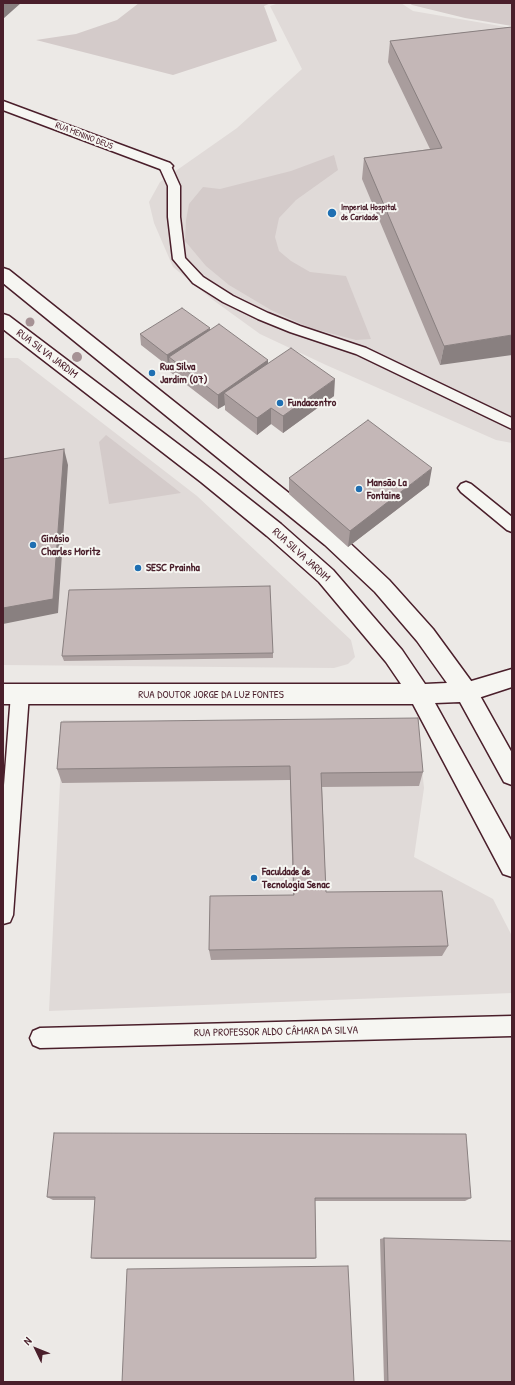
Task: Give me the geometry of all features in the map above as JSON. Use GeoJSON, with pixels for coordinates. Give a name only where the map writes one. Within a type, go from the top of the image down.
{"type":"FeatureCollection","features":[{"type":"Feature","properties":{"kind":"main road","name":"RUA MENINO DEUS"},"geometry":{"type":"LineString","coordinates":[[3,105],[165,166]]}},
{"type":"Feature","properties":{"kind":"main road"},"geometry":{"type":"LineString","coordinates":[[3,274],[332,539],[382,586],[425,635],[466,692],[512,775]]}},
{"type":"Feature","properties":{"kind":"main road","name":"RUA SILVA JARDIM"},"geometry":{"type":"LineString","coordinates":[[3,320],[208,476],[274,530],[326,576],[394,656],[419,694],[512,866]]}},
{"type":"Feature","properties":{"kind":"main road","name":"RUA DOUTOR JORGE DA LUZ FONTES"},"geometry":{"type":"LineString","coordinates":[[12,694],[419,694],[466,692],[512,678]]}},
{"type":"Feature","properties":{"kind":"lane"},"geometry":{"type":"LineString","coordinates":[[165,166],[174,186],[174,217],[179,259],[198,280],[228,299],[263,316],[295,329],[361,351],[512,424]]}},
{"type":"Feature","properties":{"kind":"lane"},"geometry":{"type":"LineString","coordinates":[[466,488],[512,526]]}},
{"type":"Feature","properties":{"kind":"lane"},"geometry":{"type":"LineString","coordinates":[[3,915],[12,694]]}},
{"type":"Feature","properties":{"kind":"lane","name":"RUA PROFESSOR ALDO CÂMARA DA SILVA"},"geometry":{"type":"LineString","coordinates":[[40,1038],[512,1026]]}},
{"type":"Feature","properties":{"kind":"shaded area"},"geometry":{"type":"Polygon","coordinates":[[[139,3],[271,3],[264,6],[277,41],[173,75],[36,40],[76,34],[117,20],[139,3]]]}},
{"type":"Feature","properties":{"kind":"shaded area","name":"Imperial Hospital de Caridade"},"geometry":{"type":"Polygon","coordinates":[[[279,3],[401,3],[413,11],[512,28],[512,443],[496,440],[326,365],[260,334],[213,300],[173,267],[154,223],[149,202],[160,182],[237,128],[302,69],[270,6],[279,3]]]}},
{"type":"Feature","properties":{"kind":"shaded area"},"geometry":{"type":"Polygon","coordinates":[[[409,3],[512,3],[512,26],[465,18],[409,3]]]}},
{"type":"Feature","properties":{"kind":"shaded area"},"geometry":{"type":"Polygon","coordinates":[[[334,155],[338,170],[296,200],[279,218],[275,237],[279,251],[291,261],[310,272],[346,276],[371,339],[356,340],[310,328],[271,310],[229,285],[206,266],[185,241],[186,220],[189,204],[203,187],[220,189],[291,171],[334,155]]]}},
{"type":"Feature","properties":{"kind":"shaded area","name":"SESC Prainha"},"geometry":{"type":"Polygon","coordinates":[[[3,358],[18,358],[197,496],[351,640],[355,657],[348,664],[334,668],[3,665],[3,358]]]}},
{"type":"Feature","properties":{"kind":"shaded area"},"geometry":{"type":"Polygon","coordinates":[[[106,435],[181,493],[109,504],[99,442],[106,435]]]}},
{"type":"Feature","properties":{"kind":"shaded area","name":"Faculdade de Tecnologia Senac"},"geometry":{"type":"Polygon","coordinates":[[[63,720],[417,722],[424,788],[414,857],[493,899],[512,936],[512,993],[49,1011],[63,720]]]}},
{"type":"Feature","properties":{"kind":"building"},"geometry":{"type":"Polygon","coordinates":[[[512,27],[512,335],[444,346],[364,158],[442,148],[390,41],[512,27]]]}},
{"type":"Feature","properties":{"kind":"building"},"geometry":{"type":"Polygon","coordinates":[[[182,308],[210,328],[167,355],[140,334],[182,308]]]}},
{"type":"Feature","properties":{"kind":"building"},"geometry":{"type":"Polygon","coordinates":[[[219,324],[268,360],[218,395],[169,357],[219,324]]]}},
{"type":"Feature","properties":{"kind":"building"},"geometry":{"type":"Polygon","coordinates":[[[291,348],[335,379],[283,416],[271,408],[257,418],[224,393],[291,348]]]}},
{"type":"Feature","properties":{"kind":"building","name":"Mansão La Fontaine"},"geometry":{"type":"Polygon","coordinates":[[[368,420],[432,468],[350,531],[289,478],[368,420]]]}},
{"type":"Feature","properties":{"kind":"building","name":"Ginásio Charles Moritz"},"geometry":{"type":"Polygon","coordinates":[[[64,449],[53,599],[3,608],[3,459],[64,449]]]}},
{"type":"Feature","properties":{"kind":"building"},"geometry":{"type":"Polygon","coordinates":[[[270,586],[273,653],[62,656],[69,590],[270,586]]]}},
{"type":"Feature","properties":{"kind":"building"},"geometry":{"type":"Polygon","coordinates":[[[418,718],[423,772],[321,773],[326,892],[442,891],[448,946],[209,950],[210,896],[294,895],[290,766],[57,769],[61,722],[418,718]]]}},
{"type":"Feature","properties":{"kind":"building"},"geometry":{"type":"Polygon","coordinates":[[[54,1133],[466,1134],[471,1198],[315,1198],[316,1258],[91,1258],[95,1197],[47,1197],[54,1133]]]}},
{"type":"Feature","properties":{"kind":"building"},"geometry":{"type":"Polygon","coordinates":[[[384,1238],[512,1241],[512,1382],[388,1382],[384,1238]]]}},
{"type":"Feature","properties":{"kind":"building"},"geometry":{"type":"Polygon","coordinates":[[[348,1266],[354,1382],[122,1382],[127,1269],[348,1266]]]}},
{"type":"Feature","properties":{"kind":"place","name":"Imperial Hospital de Caridade"},"geometry":{"type":"Point","coordinates":[332,213]}},
{"type":"Feature","properties":{"kind":"place","name":"Rua Silva Jardim (07)"},"geometry":{"type":"Point","coordinates":[152,373]}},
{"type":"Feature","properties":{"kind":"place","name":"Fundacentro"},"geometry":{"type":"Point","coordinates":[280,403]}},
{"type":"Feature","properties":{"kind":"place","name":"Mansão La Fontaine"},"geometry":{"type":"Point","coordinates":[359,489]}},
{"type":"Feature","properties":{"kind":"place","name":"Ginásio Charles Moritz"},"geometry":{"type":"Point","coordinates":[33,545]}},
{"type":"Feature","properties":{"kind":"place","name":"SESC Prainha"},"geometry":{"type":"Point","coordinates":[138,568]}},
{"type":"Feature","properties":{"kind":"place","name":"Faculdade de Tecnologia Senac"},"geometry":{"type":"Point","coordinates":[254,878]}}]}
